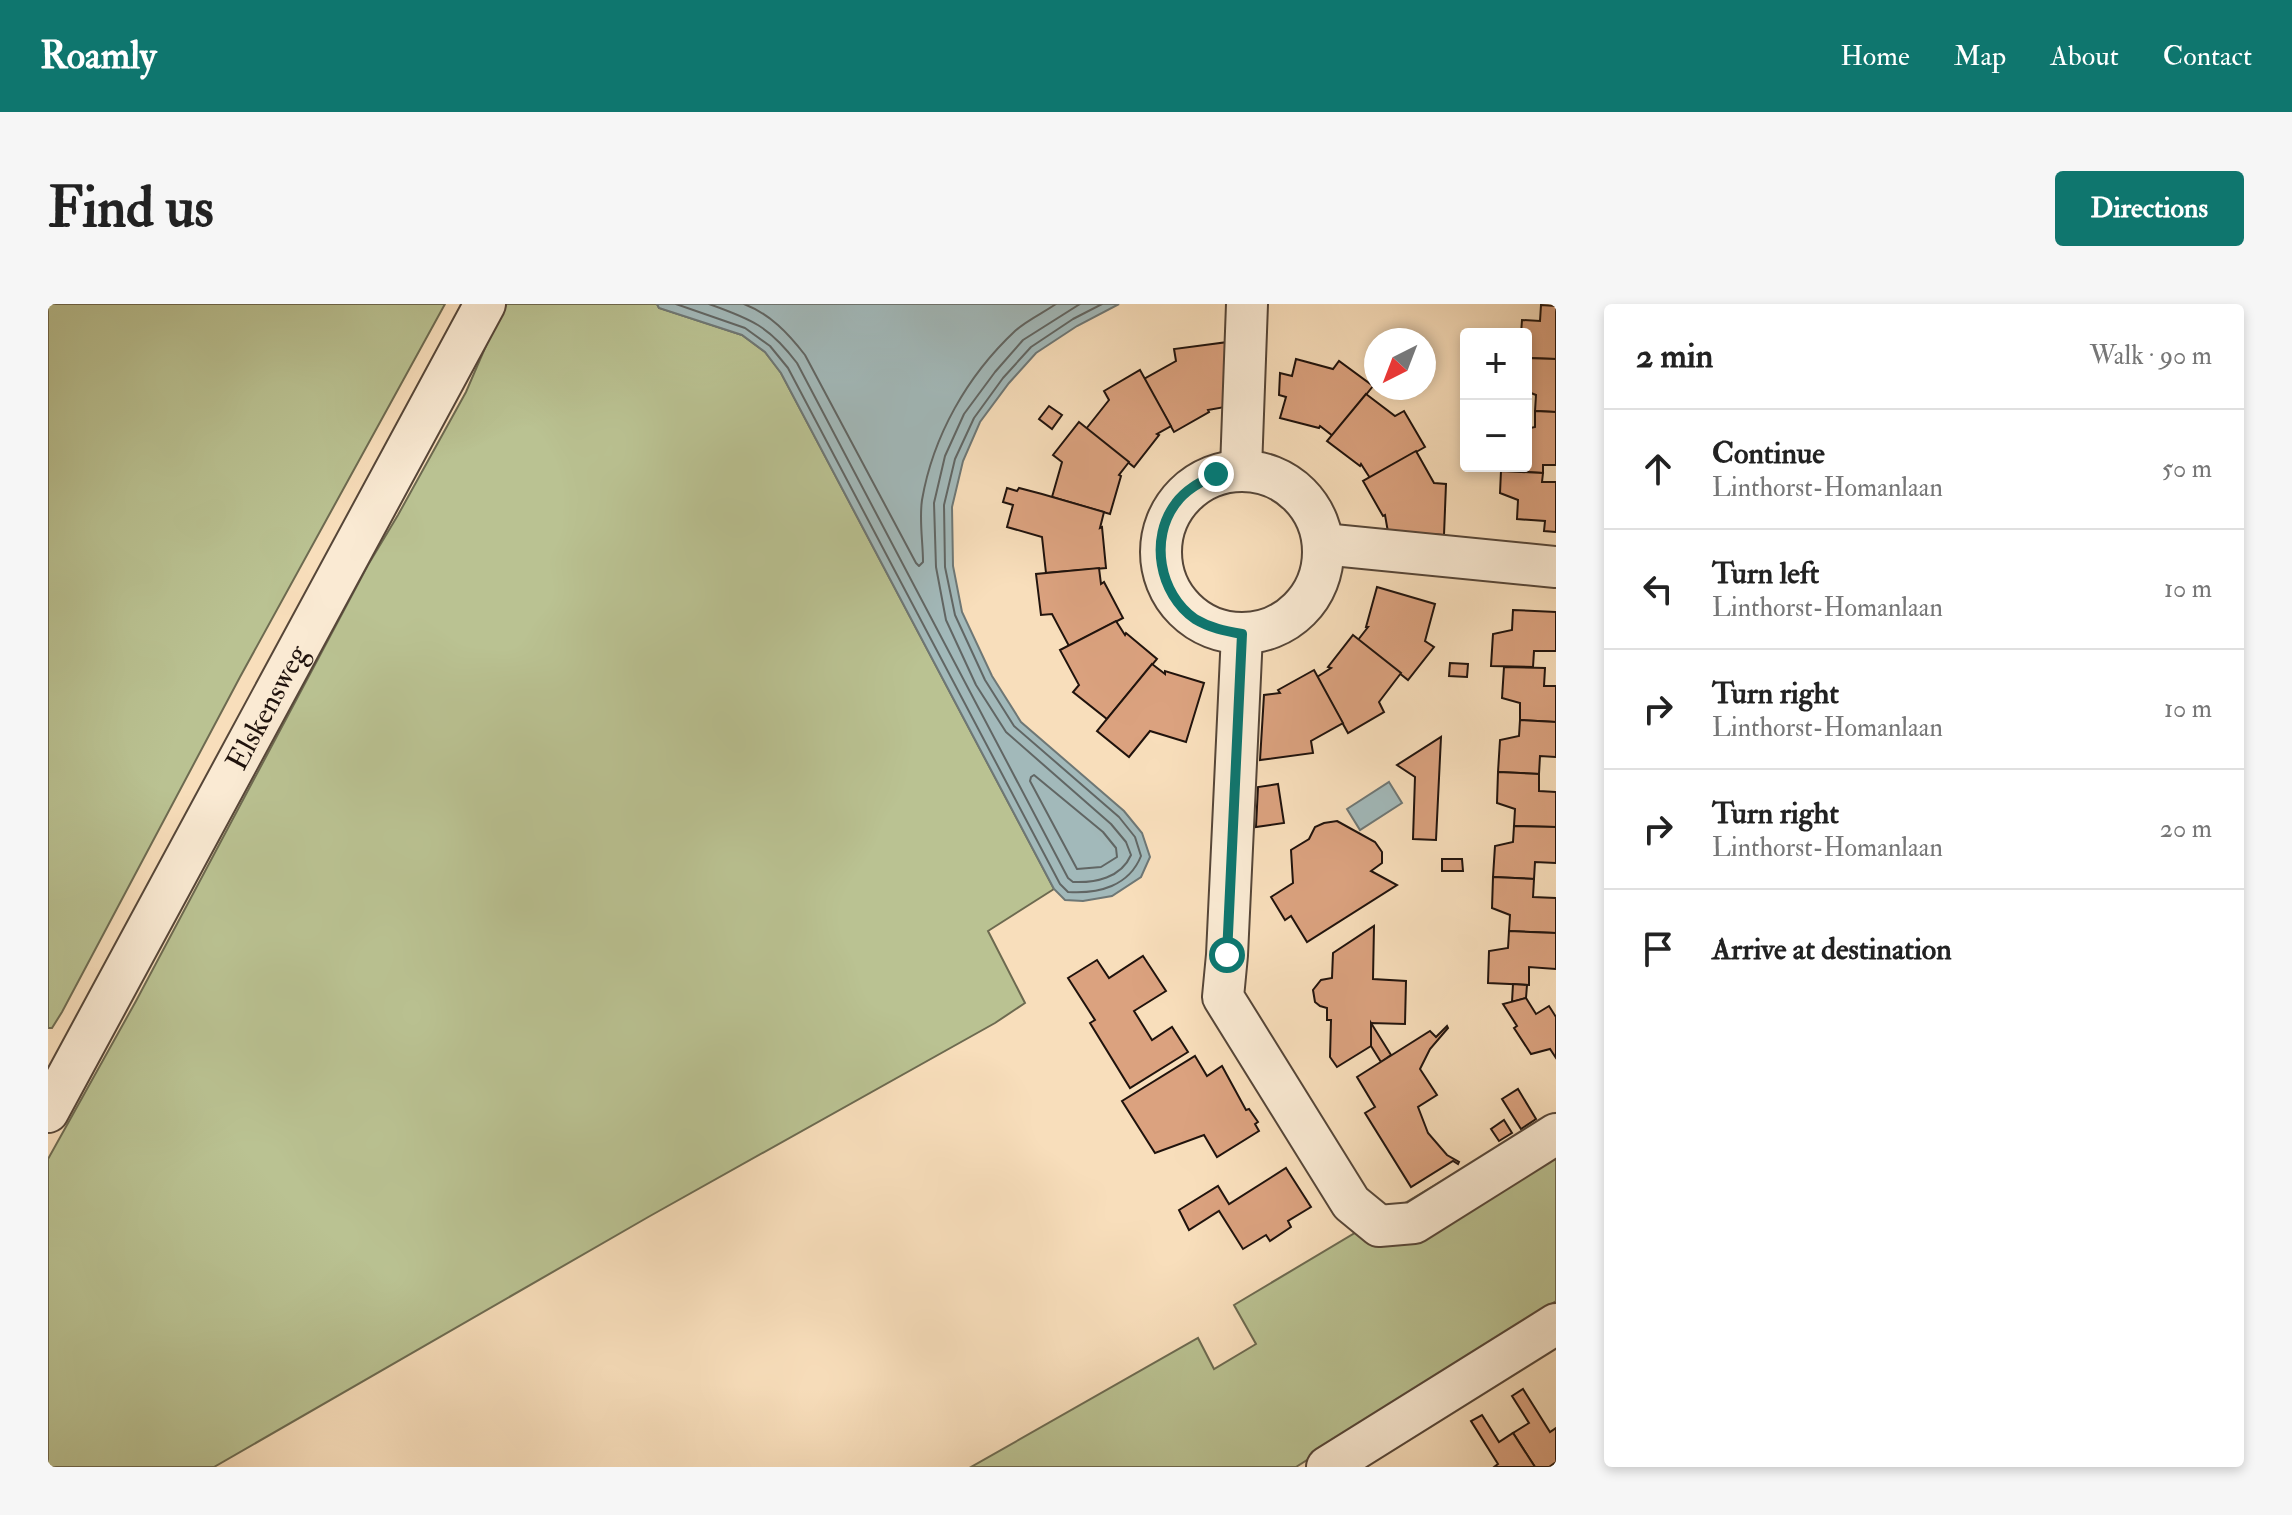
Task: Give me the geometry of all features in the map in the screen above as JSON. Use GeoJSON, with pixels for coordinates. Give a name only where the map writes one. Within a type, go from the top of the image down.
{"type":"FeatureCollection","features":[{"type":"Feature","properties":{"kind":"street","name":"Elskensweg"},"geometry":{"type":"LineString","coordinates":[[48,1112],[485,304]]}},
{"type":"Feature","properties":{"kind":"street"},"geometry":{"type":"LineString","coordinates":[[1241,469],[1247,304]]}},
{"type":"Feature","properties":{"kind":"street"},"geometry":{"type":"LineString","coordinates":[[1241,469],[1284,481],[1302,496],[1315,515],[1323,544],[1324,559],[1319,578],[1311,596],[1298,612],[1281,624],[1242,634],[1217,630],[1194,618],[1176,600],[1164,577],[1160,552],[1164,526],[1175,504],[1193,486],[1216,474],[1241,469]]}},
{"type":"Feature","properties":{"kind":"street"},"geometry":{"type":"LineString","coordinates":[[1323,544],[1556,567]]}},
{"type":"Feature","properties":{"kind":"street"},"geometry":{"type":"LineString","coordinates":[[1242,634],[1223,997],[1351,1203],[1379,1226],[1414,1223],[1556,1134]]}},
{"type":"Feature","properties":{"kind":"street"},"geometry":{"type":"LineString","coordinates":[[1327,1467],[1556,1324]]}},
{"type":"Feature","properties":{"kind":"green space"},"geometry":{"type":"Polygon","coordinates":[[[48,304],[445,304],[52,1028],[48,1028],[48,304]]]}},
{"type":"Feature","properties":{"kind":"green space"},"geometry":{"type":"Polygon","coordinates":[[[504,304],[657,304],[659,308],[742,335],[765,352],[781,373],[1054,889],[988,931],[1025,1003],[995,1023],[650,1216],[214,1467],[48,1467],[48,1159],[136,1001],[368,565],[466,392],[504,304]]]}},
{"type":"Feature","properties":{"kind":"green space"},"geometry":{"type":"Polygon","coordinates":[[[1556,1113],[1556,1301],[1296,1467],[971,1467],[1198,1338],[1214,1369],[1256,1344],[1234,1305],[1556,1113]]]}},
{"type":"Feature","properties":{"kind":"water"},"geometry":{"type":"Polygon","coordinates":[[[657,304],[1119,304],[1077,326],[1036,353],[980,422],[963,461],[952,507],[953,566],[962,612],[992,676],[1021,722],[1124,811],[1142,833],[1150,857],[1141,877],[1112,896],[1083,901],[1065,900],[1054,889],[781,373],[765,352],[742,335],[659,308],[657,304]]]}},
{"type":"Feature","properties":{"kind":"water"},"geometry":{"type":"Polygon","coordinates":[[[1389,782],[1402,803],[1360,830],[1347,809],[1389,782]]]}},
{"type":"Feature","properties":{"kind":"building"},"geometry":{"type":"Polygon","coordinates":[[[1541,305],[1556,306],[1556,359],[1532,358],[1532,328],[1521,328],[1522,320],[1540,321],[1541,305]]]}},
{"type":"Feature","properties":{"kind":"building"},"geometry":{"type":"Polygon","coordinates":[[[1228,342],[1225,407],[1208,410],[1174,432],[1144,379],[1176,361],[1174,349],[1228,342]]]}},
{"type":"Feature","properties":{"kind":"building"},"geometry":{"type":"Polygon","coordinates":[[[1532,358],[1556,359],[1556,412],[1535,411],[1536,395],[1532,393],[1532,358]]]}},
{"type":"Feature","properties":{"kind":"building"},"geometry":{"type":"Polygon","coordinates":[[[1296,359],[1333,369],[1339,361],[1364,379],[1364,397],[1333,436],[1320,426],[1280,418],[1286,397],[1279,395],[1280,373],[1292,376],[1296,359]]]}},
{"type":"Feature","properties":{"kind":"building"},"geometry":{"type":"Polygon","coordinates":[[[1140,370],[1171,426],[1157,434],[1134,467],[1086,429],[1109,400],[1104,391],[1140,370]]]}},
{"type":"Feature","properties":{"kind":"building"},"geometry":{"type":"Polygon","coordinates":[[[1364,396],[1364,400],[1374,400],[1395,416],[1404,411],[1425,447],[1370,478],[1361,464],[1327,441],[1364,396]]]}},
{"type":"Feature","properties":{"kind":"building"},"geometry":{"type":"Polygon","coordinates":[[[1049,406],[1062,415],[1052,429],[1039,419],[1049,406]]]}},
{"type":"Feature","properties":{"kind":"building"},"geometry":{"type":"Polygon","coordinates":[[[1535,411],[1556,412],[1556,465],[1543,465],[1543,473],[1522,472],[1532,472],[1532,428],[1535,427],[1535,411]]]}},
{"type":"Feature","properties":{"kind":"building"},"geometry":{"type":"Polygon","coordinates":[[[1079,422],[1129,462],[1119,475],[1110,514],[1052,497],[1062,462],[1053,455],[1079,422]]]}},
{"type":"Feature","properties":{"kind":"building"},"geometry":{"type":"Polygon","coordinates":[[[1416,451],[1434,483],[1446,484],[1444,535],[1388,532],[1385,515],[1363,481],[1416,451]]]}},
{"type":"Feature","properties":{"kind":"building"},"geometry":{"type":"Polygon","coordinates":[[[1501,472],[1543,473],[1542,482],[1556,482],[1556,532],[1544,531],[1545,521],[1517,519],[1518,500],[1500,493],[1501,472]]]}},
{"type":"Feature","properties":{"kind":"building"},"geometry":{"type":"Polygon","coordinates":[[[1007,488],[1017,491],[1019,488],[1104,512],[1100,528],[1106,568],[1046,573],[1042,537],[1007,527],[1013,505],[1003,502],[1007,488]]]}},
{"type":"Feature","properties":{"kind":"building"},"geometry":{"type":"Polygon","coordinates":[[[1099,568],[1101,584],[1104,582],[1123,618],[1069,646],[1052,614],[1041,615],[1036,574],[1099,568]]]}},
{"type":"Feature","properties":{"kind":"building"},"geometry":{"type":"Polygon","coordinates":[[[1377,587],[1435,604],[1425,641],[1434,647],[1408,680],[1358,640],[1368,627],[1377,587]]]}},
{"type":"Feature","properties":{"kind":"building"},"geometry":{"type":"Polygon","coordinates":[[[1513,610],[1556,612],[1556,651],[1534,651],[1533,667],[1491,666],[1493,634],[1512,630],[1513,610]]]}},
{"type":"Feature","properties":{"kind":"building"},"geometry":{"type":"Polygon","coordinates":[[[1116,621],[1125,635],[1157,659],[1107,719],[1073,692],[1079,685],[1060,650],[1116,621]]]}},
{"type":"Feature","properties":{"kind":"building"},"geometry":{"type":"Polygon","coordinates":[[[1353,635],[1401,673],[1379,702],[1384,712],[1348,733],[1317,677],[1331,668],[1328,667],[1353,635]]]}},
{"type":"Feature","properties":{"kind":"building"},"geometry":{"type":"Polygon","coordinates":[[[1450,663],[1468,664],[1467,677],[1449,676],[1450,663]]]}},
{"type":"Feature","properties":{"kind":"building"},"geometry":{"type":"Polygon","coordinates":[[[1152,664],[1165,674],[1165,671],[1204,683],[1186,742],[1150,731],[1129,757],[1097,731],[1152,664]]]}},
{"type":"Feature","properties":{"kind":"building"},"geometry":{"type":"Polygon","coordinates":[[[1504,667],[1545,668],[1544,686],[1556,686],[1556,722],[1520,720],[1520,703],[1502,698],[1504,667]]]}},
{"type":"Feature","properties":{"kind":"building"},"geometry":{"type":"Polygon","coordinates":[[[1314,670],[1343,723],[1311,741],[1313,753],[1260,760],[1264,695],[1280,693],[1278,690],[1314,670]]]}},
{"type":"Feature","properties":{"kind":"building"},"geometry":{"type":"Polygon","coordinates":[[[1520,720],[1556,722],[1556,757],[1540,756],[1539,774],[1498,772],[1500,740],[1519,736],[1520,720]]]}},
{"type":"Feature","properties":{"kind":"building"},"geometry":{"type":"Polygon","coordinates":[[[1441,737],[1436,840],[1413,839],[1415,777],[1397,765],[1441,737]]]}},
{"type":"Feature","properties":{"kind":"building"},"geometry":{"type":"Polygon","coordinates":[[[1498,772],[1539,774],[1539,791],[1556,792],[1556,827],[1514,826],[1515,809],[1497,803],[1498,772]]]}},
{"type":"Feature","properties":{"kind":"building"},"geometry":{"type":"Polygon","coordinates":[[[1278,784],[1284,823],[1256,827],[1258,787],[1278,784]]]}},
{"type":"Feature","properties":{"kind":"building"},"geometry":{"type":"Polygon","coordinates":[[[1337,821],[1375,842],[1382,852],[1382,863],[1371,871],[1397,885],[1307,942],[1291,916],[1285,920],[1271,897],[1293,883],[1291,850],[1309,839],[1315,827],[1337,821]]]}},
{"type":"Feature","properties":{"kind":"building"},"geometry":{"type":"Polygon","coordinates":[[[1514,826],[1556,827],[1556,863],[1535,862],[1534,879],[1493,877],[1495,846],[1513,842],[1514,826]]]}},
{"type":"Feature","properties":{"kind":"building"},"geometry":{"type":"Polygon","coordinates":[[[1442,859],[1462,859],[1463,871],[1442,871],[1442,859]]]}},
{"type":"Feature","properties":{"kind":"building"},"geometry":{"type":"Polygon","coordinates":[[[1493,877],[1534,879],[1533,897],[1556,898],[1556,933],[1509,931],[1510,915],[1492,908],[1493,877]]]}},
{"type":"Feature","properties":{"kind":"building"},"geometry":{"type":"Polygon","coordinates":[[[1374,926],[1373,979],[1406,981],[1405,1024],[1371,1023],[1371,1046],[1337,1067],[1330,1057],[1331,1020],[1327,1020],[1327,1008],[1315,1002],[1313,990],[1321,980],[1332,978],[1333,953],[1374,926]]]}},
{"type":"Feature","properties":{"kind":"building"},"geometry":{"type":"Polygon","coordinates":[[[1509,931],[1556,933],[1556,969],[1529,967],[1529,985],[1488,983],[1489,951],[1508,948],[1509,931]]]}},
{"type":"Feature","properties":{"kind":"building"},"geometry":{"type":"Polygon","coordinates":[[[1143,956],[1166,991],[1134,1011],[1152,1040],[1172,1027],[1188,1052],[1130,1088],[1090,1023],[1095,1020],[1068,978],[1097,960],[1109,978],[1143,956]]]}},
{"type":"Feature","properties":{"kind":"building"},"geometry":{"type":"Polygon","coordinates":[[[1513,984],[1527,985],[1526,998],[1512,1002],[1513,984]]]}},
{"type":"Feature","properties":{"kind":"building"},"geometry":{"type":"Polygon","coordinates":[[[1526,998],[1536,1014],[1549,1006],[1556,1017],[1556,1058],[1550,1049],[1531,1054],[1514,1028],[1517,1026],[1503,1004],[1526,998]]]}},
{"type":"Feature","properties":{"kind":"building"},"geometry":{"type":"Polygon","coordinates":[[[1371,1023],[1391,1055],[1381,1062],[1371,1046],[1371,1023]]]}},
{"type":"Feature","properties":{"kind":"building"},"geometry":{"type":"Polygon","coordinates":[[[1447,1026],[1420,1069],[1437,1095],[1418,1107],[1428,1133],[1447,1155],[1459,1162],[1453,1161],[1411,1187],[1365,1113],[1375,1107],[1357,1077],[1430,1031],[1436,1037],[1447,1026]]]}},
{"type":"Feature","properties":{"kind":"building"},"geometry":{"type":"Polygon","coordinates":[[[1195,1056],[1207,1076],[1222,1066],[1246,1110],[1249,1109],[1258,1122],[1255,1124],[1259,1131],[1217,1157],[1204,1135],[1155,1153],[1122,1101],[1195,1056]]]}},
{"type":"Feature","properties":{"kind":"building"},"geometry":{"type":"Polygon","coordinates":[[[1518,1089],[1536,1119],[1521,1129],[1502,1099],[1518,1089]]]}},
{"type":"Feature","properties":{"kind":"building"},"geometry":{"type":"Polygon","coordinates":[[[1504,1120],[1512,1133],[1499,1141],[1491,1129],[1504,1120]]]}},
{"type":"Feature","properties":{"kind":"building"},"geometry":{"type":"Polygon","coordinates":[[[1286,1168],[1311,1207],[1288,1221],[1291,1227],[1270,1241],[1266,1235],[1243,1249],[1219,1211],[1189,1230],[1179,1210],[1218,1186],[1229,1204],[1286,1168]]]}},
{"type":"Feature","properties":{"kind":"building"},"geometry":{"type":"Polygon","coordinates":[[[1523,1389],[1550,1432],[1556,1428],[1556,1462],[1549,1467],[1535,1467],[1513,1433],[1529,1423],[1512,1396],[1523,1389]]]}},
{"type":"Feature","properties":{"kind":"building"},"geometry":{"type":"Polygon","coordinates":[[[1482,1415],[1499,1442],[1513,1433],[1535,1467],[1494,1467],[1498,1464],[1471,1421],[1482,1415]]]}},
{"type":"Feature","properties":{"kind":"route"},"geometry":{"type":"LineString","coordinates":[[1216,474],[1193,486],[1175,504],[1164,526],[1160,552],[1164,577],[1176,600],[1194,618],[1217,630],[1242,634],[1227,955]]}}]}
